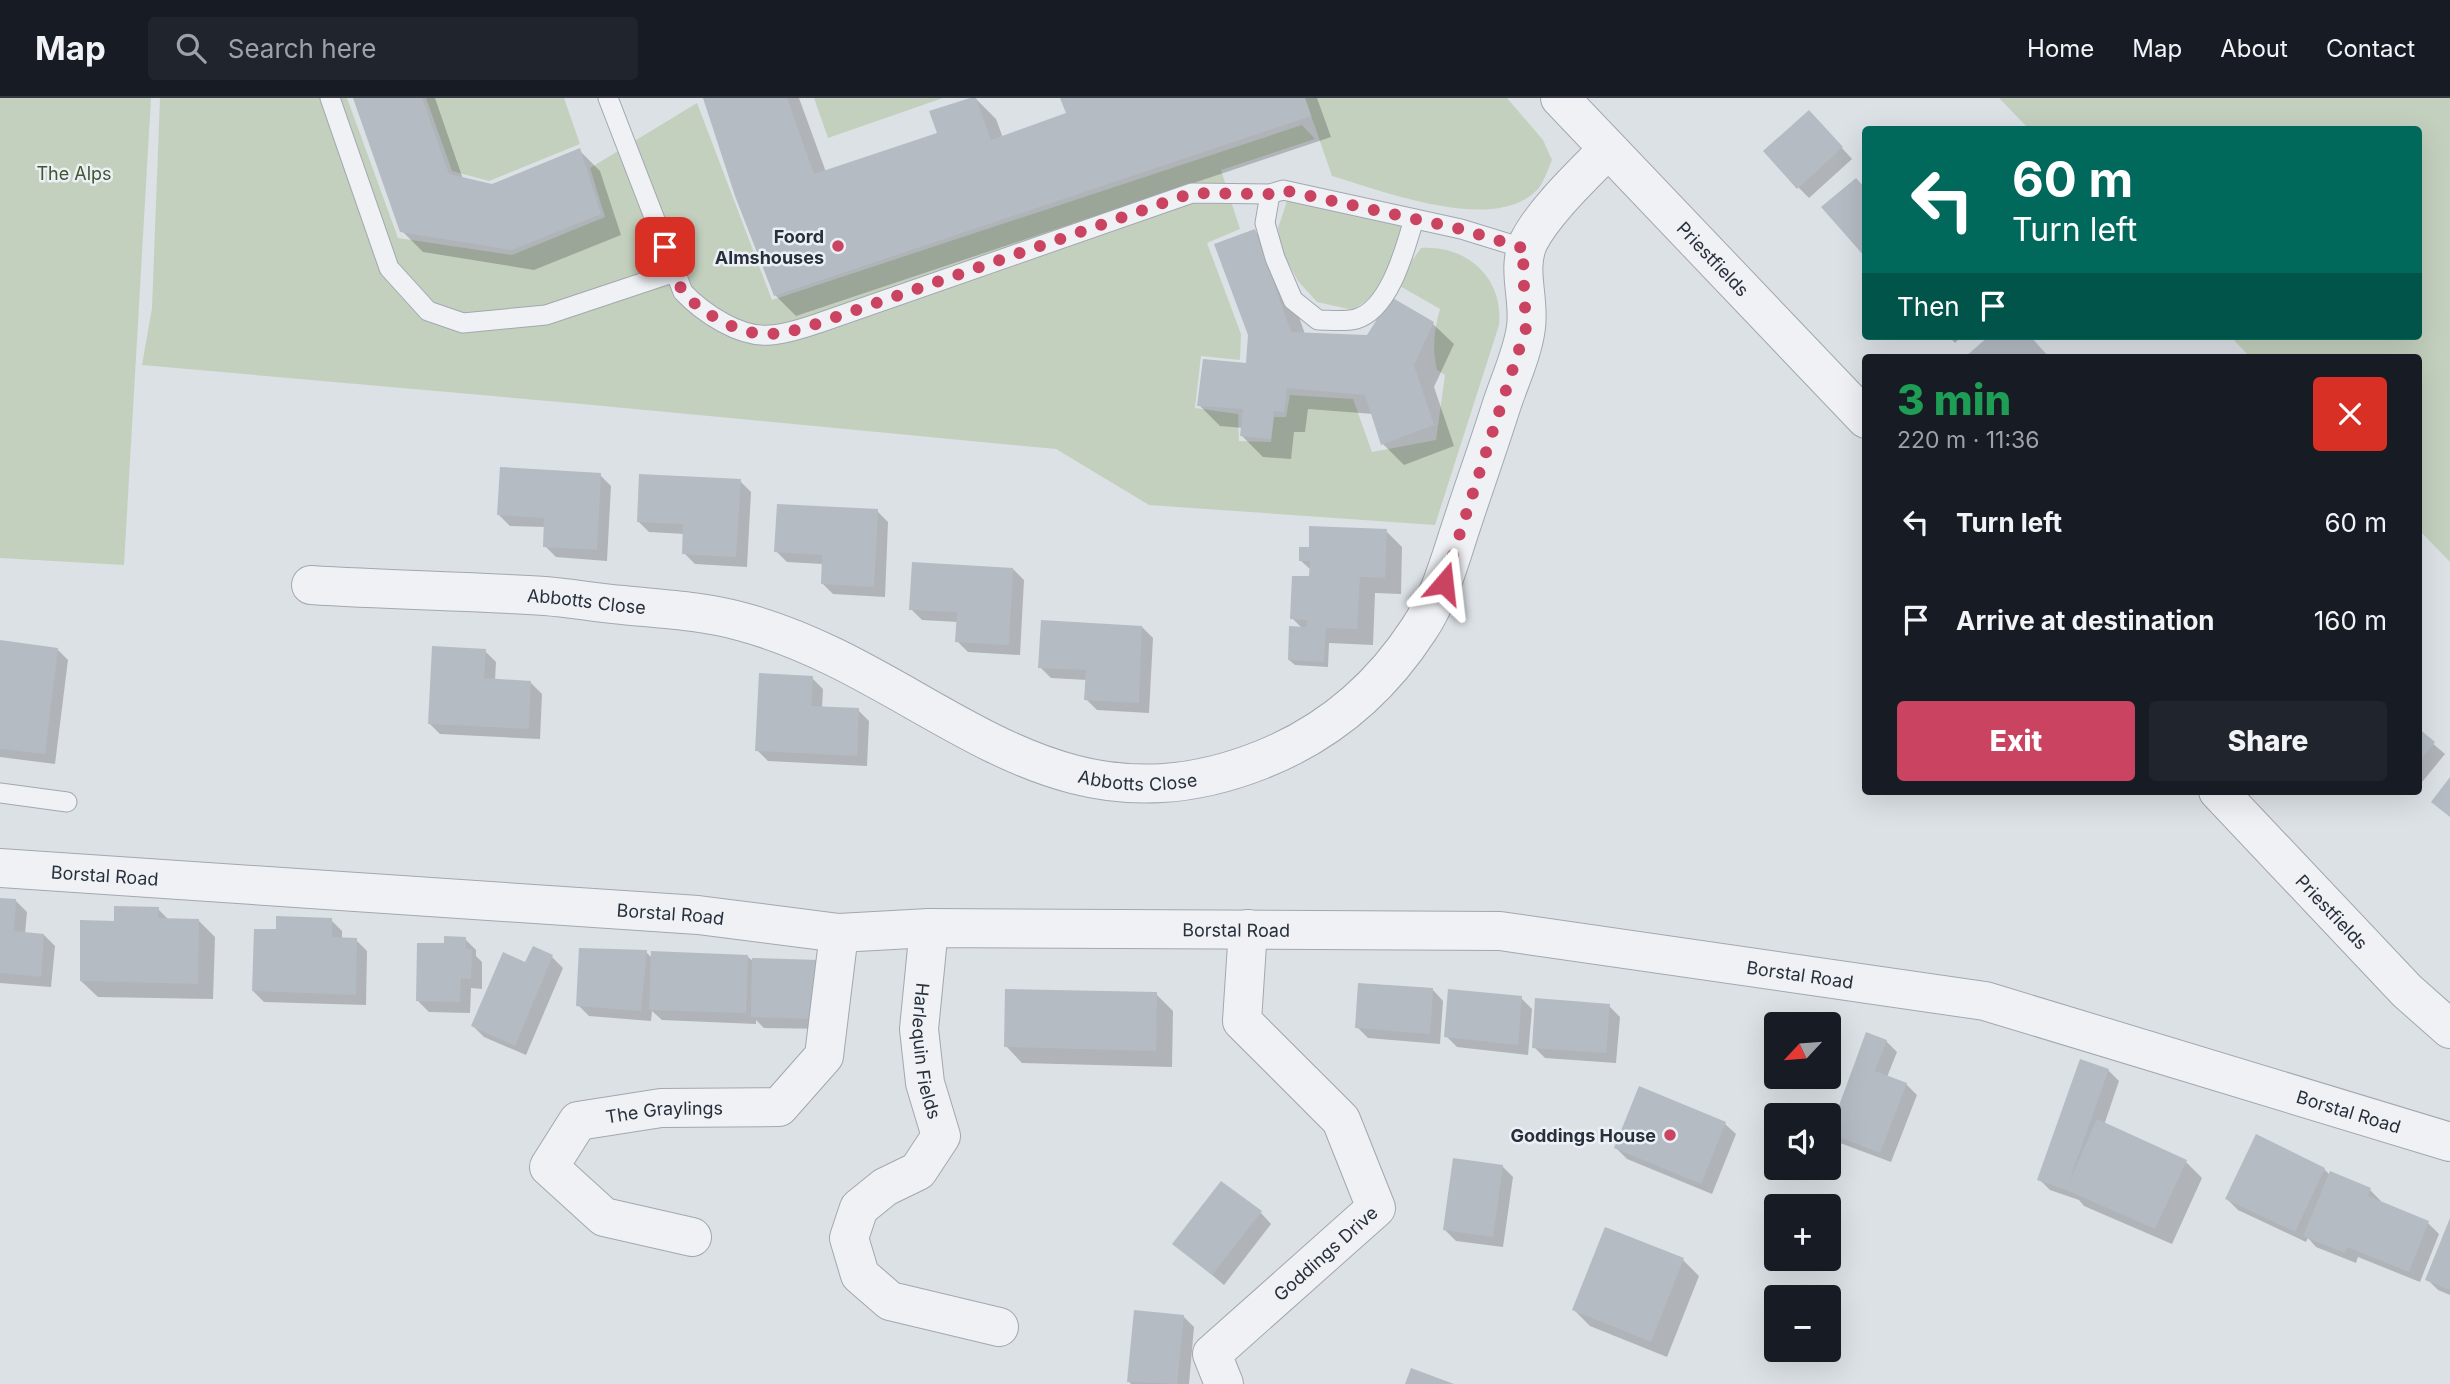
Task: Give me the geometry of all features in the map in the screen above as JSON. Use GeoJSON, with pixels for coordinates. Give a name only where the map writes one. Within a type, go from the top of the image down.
{"type":"FeatureCollection","features":[{"type":"Feature","properties":{"kind":"street","name":"Priestfields"},"geometry":{"type":"LineString","coordinates":[[1560,98],[1862,415]]}},
{"type":"Feature","properties":{"kind":"street","name":"Abbotts Close"},"geometry":{"type":"LineString","coordinates":[[311,585],[549,597],[721,617],[760,627],[807,645],[1036,764],[1086,778],[1119,783],[1182,782],[1216,775],[1287,749],[1336,720],[1375,686],[1423,624],[1444,583],[1526,328],[1523,266],[1526,249],[1547,216],[1608,149]]}},
{"type":"Feature","properties":{"kind":"street","name":"Priestfields"},"geometry":{"type":"LineString","coordinates":[[2222,795],[2407,990],[2450,1029]]}},
{"type":"Feature","properties":{"kind":"street","name":"Borstal Road"},"geometry":{"type":"LineString","coordinates":[[0,868],[698,915],[839,933],[929,928],[1500,931],[1985,1001],[2450,1142]]}},
{"type":"Feature","properties":{"kind":"street","name":"Harlequin Fields"},"geometry":{"type":"LineString","coordinates":[[929,928],[919,1029],[925,1083],[941,1136],[918,1171],[885,1187],[859,1208],[849,1238],[860,1275],[890,1301],[999,1327]]}},
{"type":"Feature","properties":{"kind":"street","name":"Goddings Drive"},"geometry":{"type":"LineString","coordinates":[[1224,1384],[1212,1354],[1376,1208],[1341,1120],[1242,1021],[1248,929]]}},
{"type":"Feature","properties":{"kind":"street","name":"The Graylings"},"geometry":{"type":"LineString","coordinates":[[692,1237],[604,1217],[549,1167],[578,1121],[661,1108],[779,1107],[824,1056],[839,933]]}},
{"type":"Feature","properties":{"kind":"lane"},"geometry":{"type":"LineString","coordinates":[[330,98],[389,268],[428,311],[463,323],[546,315],[675,272]]}},
{"type":"Feature","properties":{"kind":"lane"},"geometry":{"type":"LineString","coordinates":[[608,98],[683,292],[704,310],[738,329],[758,335],[771,335],[819,323],[1192,193],[1270,194],[1283,190],[1461,229],[1526,249]]}},
{"type":"Feature","properties":{"kind":"lane"},"geometry":{"type":"LineString","coordinates":[[1270,194],[1265,223],[1275,258],[1293,300],[1318,320],[1356,319],[1374,307],[1399,271],[1413,219]]}},
{"type":"Feature","properties":{"kind":"lane"},"geometry":{"type":"LineString","coordinates":[[0,793],[67,802]]}},
{"type":"Feature","properties":{"kind":"green space","name":"The Alps"},"geometry":{"type":"Polygon","coordinates":[[[0,98],[151,98],[124,565],[0,558],[0,98]]]}},
{"type":"Feature","properties":{"kind":"green space"},"geometry":{"type":"Polygon","coordinates":[[[160,98],[347,98],[398,238],[512,255],[605,217],[590,168],[697,103],[772,300],[1302,125],[1315,139],[1221,170],[1240,229],[1207,243],[1241,334],[1240,360],[1201,356],[1195,408],[1238,414],[1239,441],[1271,442],[1274,417],[1286,417],[1290,395],[1353,399],[1372,452],[1436,440],[1445,375],[1437,370],[1434,347],[1440,309],[1400,286],[1421,248],[1453,252],[1479,268],[1489,279],[1495,293],[1499,308],[1499,325],[1435,525],[1149,505],[1056,449],[142,365],[152,308],[160,98]]]}},
{"type":"Feature","properties":{"kind":"green space"},"geometry":{"type":"Polygon","coordinates":[[[426,98],[564,98],[580,144],[489,181],[452,171],[426,98]]]}},
{"type":"Feature","properties":{"kind":"green space"},"geometry":{"type":"Polygon","coordinates":[[[814,98],[943,98],[828,138],[814,98]]]}},
{"type":"Feature","properties":{"kind":"green space"},"geometry":{"type":"Polygon","coordinates":[[[1305,98],[1507,98],[1543,140],[1552,160],[1538,189],[1519,202],[1495,208],[1467,209],[1408,199],[1332,176],[1305,98]]]}},
{"type":"Feature","properties":{"kind":"green space"},"geometry":{"type":"Polygon","coordinates":[[[1999,98],[2450,98],[2450,562],[2422,533],[2422,354],[2247,354],[2234,340],[2422,340],[2422,126],[2026,126],[1999,98]]]}},
{"type":"Feature","properties":{"kind":"green space"},"geometry":{"type":"Polygon","coordinates":[[[1287,201],[1405,226],[1389,271],[1374,295],[1353,310],[1317,302],[1298,281],[1283,253],[1278,228],[1287,201]]]}},
{"type":"Feature","properties":{"kind":"building"},"geometry":{"type":"Polygon","coordinates":[[[353,98],[422,98],[449,174],[492,184],[580,148],[601,214],[512,250],[400,232],[353,98]]]}},
{"type":"Feature","properties":{"kind":"building","name":"Foord Almshouses"},"geometry":{"type":"Polygon","coordinates":[[[703,98],[787,98],[814,174],[937,133],[929,111],[970,98],[976,98],[991,140],[1066,113],[1060,98],[1305,98],[1311,116],[774,296],[735,196],[703,98]]]}},
{"type":"Feature","properties":{"kind":"building"},"geometry":{"type":"Polygon","coordinates":[[[1809,110],[1843,147],[1797,189],[1763,151],[1809,110]]]}},
{"type":"Feature","properties":{"kind":"building"},"geometry":{"type":"Polygon","coordinates":[[[1856,178],[1862,185],[1862,253],[1821,207],[1856,178]]]}},
{"type":"Feature","properties":{"kind":"building"},"geometry":{"type":"Polygon","coordinates":[[[1255,229],[1291,332],[1367,335],[1391,297],[1434,322],[1414,365],[1434,425],[1381,445],[1365,395],[1287,388],[1284,412],[1274,411],[1271,439],[1240,436],[1243,409],[1197,406],[1203,359],[1246,363],[1248,335],[1214,244],[1255,229]]]}},
{"type":"Feature","properties":{"kind":"building"},"geometry":{"type":"Polygon","coordinates":[[[1984,340],[2034,340],[2046,354],[1968,354],[1984,340]]]}},
{"type":"Feature","properties":{"kind":"building"},"geometry":{"type":"Polygon","coordinates":[[[500,467],[601,473],[597,550],[543,547],[544,518],[497,515],[500,467]]]}},
{"type":"Feature","properties":{"kind":"building"},"geometry":{"type":"Polygon","coordinates":[[[639,474],[741,479],[736,557],[682,554],[683,524],[637,522],[639,474]]]}},
{"type":"Feature","properties":{"kind":"building"},"geometry":{"type":"Polygon","coordinates":[[[777,504],[878,509],[874,587],[821,584],[822,555],[774,552],[777,504]]]}},
{"type":"Feature","properties":{"kind":"building"},"geometry":{"type":"Polygon","coordinates":[[[1309,526],[1387,529],[1385,578],[1360,577],[1357,629],[1326,628],[1324,662],[1288,660],[1289,626],[1306,627],[1307,620],[1290,619],[1292,576],[1309,576],[1310,561],[1299,561],[1299,547],[1309,547],[1309,526]]]}},
{"type":"Feature","properties":{"kind":"building"},"geometry":{"type":"Polygon","coordinates":[[[912,562],[1013,568],[1009,645],[955,642],[957,612],[909,610],[912,562]]]}},
{"type":"Feature","properties":{"kind":"building"},"geometry":{"type":"Polygon","coordinates":[[[1041,620],[1142,626],[1139,703],[1084,700],[1086,670],[1038,668],[1041,620]]]}},
{"type":"Feature","properties":{"kind":"building"},"geometry":{"type":"Polygon","coordinates":[[[0,640],[58,648],[45,754],[0,749],[0,640]]]}},
{"type":"Feature","properties":{"kind":"building"},"geometry":{"type":"Polygon","coordinates":[[[432,646],[486,649],[484,678],[531,681],[529,729],[428,724],[432,646]]]}},
{"type":"Feature","properties":{"kind":"building"},"geometry":{"type":"Polygon","coordinates":[[[759,673],[813,676],[811,706],[859,708],[857,756],[755,751],[759,673]]]}},
{"type":"Feature","properties":{"kind":"building"},"geometry":{"type":"Polygon","coordinates":[[[2422,731],[2435,742],[2422,758],[2422,731]]]}},
{"type":"Feature","properties":{"kind":"building"},"geometry":{"type":"Polygon","coordinates":[[[2450,777],[2450,817],[2431,802],[2450,777]]]}},
{"type":"Feature","properties":{"kind":"building"},"geometry":{"type":"Polygon","coordinates":[[[0,898],[16,899],[14,931],[44,934],[41,977],[0,973],[0,898]]]}},
{"type":"Feature","properties":{"kind":"building"},"geometry":{"type":"Polygon","coordinates":[[[114,906],[159,907],[158,918],[199,919],[198,984],[80,981],[80,920],[114,921],[114,906]]]}},
{"type":"Feature","properties":{"kind":"building"},"geometry":{"type":"Polygon","coordinates":[[[276,916],[332,918],[332,937],[357,938],[356,995],[252,991],[254,929],[276,929],[276,916]]]}},
{"type":"Feature","properties":{"kind":"building"},"geometry":{"type":"Polygon","coordinates":[[[444,936],[466,937],[466,949],[472,949],[471,979],[461,978],[460,1002],[416,1001],[417,943],[444,943],[444,936]]]}},
{"type":"Feature","properties":{"kind":"building"},"geometry":{"type":"Polygon","coordinates":[[[533,946],[553,955],[515,1046],[471,1026],[503,952],[525,962],[533,946]]]}},
{"type":"Feature","properties":{"kind":"building"},"geometry":{"type":"Polygon","coordinates":[[[579,948],[647,950],[641,1011],[576,1006],[579,948]]]}},
{"type":"Feature","properties":{"kind":"building"},"geometry":{"type":"Polygon","coordinates":[[[651,951],[748,955],[746,1013],[649,1010],[651,951]]]}},
{"type":"Feature","properties":{"kind":"building"},"geometry":{"type":"Polygon","coordinates":[[[752,958],[820,960],[819,1019],[751,1017],[752,958]]]}},
{"type":"Feature","properties":{"kind":"building"},"geometry":{"type":"Polygon","coordinates":[[[1358,983],[1433,988],[1430,1034],[1355,1028],[1358,983]]]}},
{"type":"Feature","properties":{"kind":"building"},"geometry":{"type":"Polygon","coordinates":[[[1005,989],[1157,992],[1156,1051],[1004,1047],[1005,989]]]}},
{"type":"Feature","properties":{"kind":"building"},"geometry":{"type":"Polygon","coordinates":[[[1448,989],[1522,996],[1518,1045],[1444,1037],[1448,989]]]}},
{"type":"Feature","properties":{"kind":"building"},"geometry":{"type":"Polygon","coordinates":[[[1535,998],[1610,1004],[1606,1053],[1532,1048],[1535,998]]]}},
{"type":"Feature","properties":{"kind":"building"},"geometry":{"type":"Polygon","coordinates":[[[1866,1032],[1887,1040],[1875,1071],[1907,1083],[1880,1153],[1841,1138],[1840,1103],[1866,1032]]]}},
{"type":"Feature","properties":{"kind":"building"},"geometry":{"type":"Polygon","coordinates":[[[2080,1059],[2109,1069],[2069,1182],[2097,1119],[2187,1160],[2155,1229],[2037,1180],[2080,1059]]]}},
{"type":"Feature","properties":{"kind":"building","name":"Goddings House"},"geometry":{"type":"Polygon","coordinates":[[[1639,1086],[1726,1122],[1701,1184],[1614,1148],[1639,1086]]]}},
{"type":"Feature","properties":{"kind":"building"},"geometry":{"type":"Polygon","coordinates":[[[2256,1134],[2325,1168],[2295,1232],[2225,1199],[2256,1134]]]}},
{"type":"Feature","properties":{"kind":"building"},"geometry":{"type":"Polygon","coordinates":[[[1453,1158],[1503,1165],[1493,1237],[1443,1230],[1453,1158]]]}},
{"type":"Feature","properties":{"kind":"building"},"geometry":{"type":"Polygon","coordinates":[[[2330,1171],[2371,1188],[2368,1196],[2429,1221],[2409,1272],[2347,1247],[2345,1253],[2303,1236],[2330,1171]]]}},
{"type":"Feature","properties":{"kind":"building"},"geometry":{"type":"Polygon","coordinates":[[[1221,1181],[1262,1211],[1212,1275],[1172,1244],[1221,1181]]]}},
{"type":"Feature","properties":{"kind":"building"},"geometry":{"type":"Polygon","coordinates":[[[2450,1218],[2450,1290],[2425,1280],[2450,1218]]]}},
{"type":"Feature","properties":{"kind":"building"},"geometry":{"type":"Polygon","coordinates":[[[1605,1227],[1684,1258],[1651,1342],[1572,1310],[1605,1227]]]}},
{"type":"Feature","properties":{"kind":"building"},"geometry":{"type":"Polygon","coordinates":[[[1134,1310],[1184,1315],[1177,1384],[1127,1382],[1134,1310]]]}},
{"type":"Feature","properties":{"kind":"building"},"geometry":{"type":"Polygon","coordinates":[[[1411,1368],[1454,1384],[1405,1384],[1411,1368]]]}},
{"type":"Feature","properties":{"kind":"place","name":"Foord Almshouses"},"geometry":{"type":"Point","coordinates":[838,246]}},
{"type":"Feature","properties":{"kind":"place","name":"Goddings House"},"geometry":{"type":"Point","coordinates":[1670,1135]}},
{"type":"Feature","properties":{"kind":"route"},"geometry":{"type":"LineString","coordinates":[[665,247],[683,292],[694,303],[738,329],[758,335],[789,332],[819,323],[1192,193],[1270,194],[1283,190],[1461,229],[1526,249],[1523,266],[1526,328],[1444,583]]}}]}
